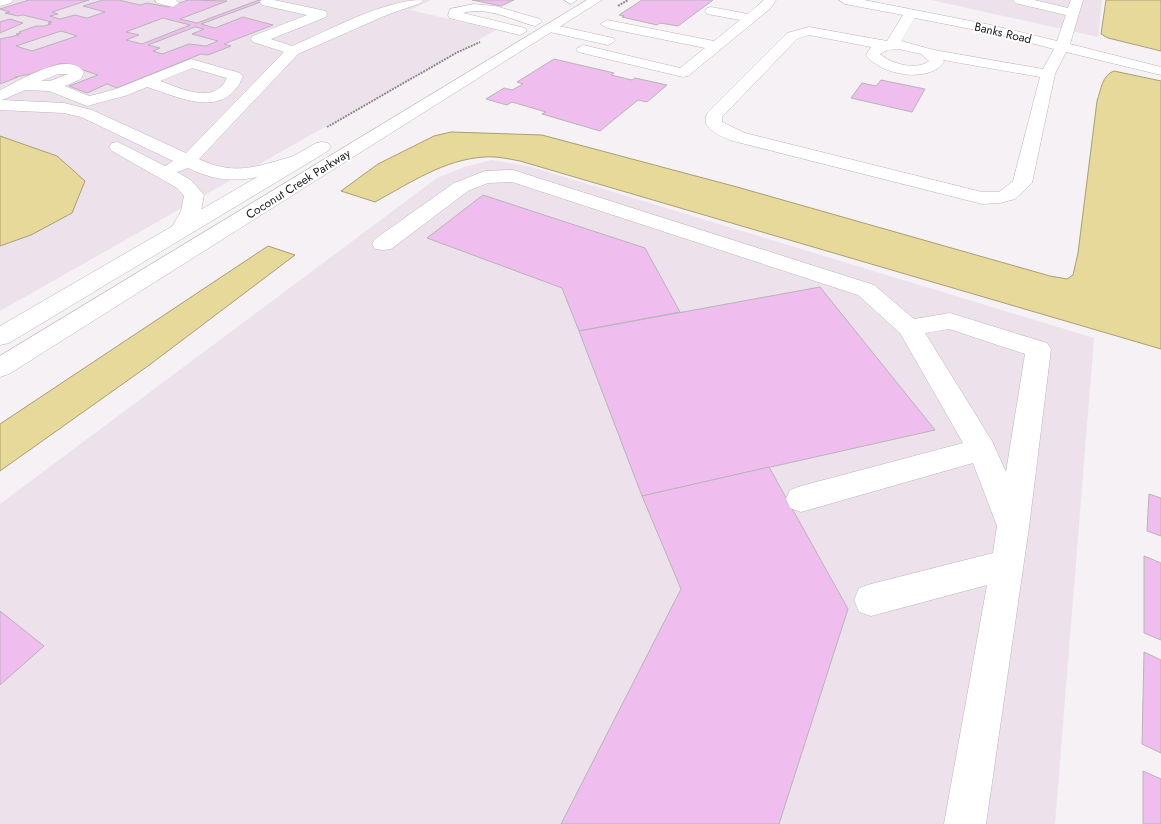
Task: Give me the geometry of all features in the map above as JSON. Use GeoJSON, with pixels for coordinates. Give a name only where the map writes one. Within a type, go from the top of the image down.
{"type":"FeatureCollection","features":[{"type":"Feature","properties":{"kind":"main road"},"geometry":{"type":"LineString","coordinates":[[0,2],[7,0]]}},
{"type":"Feature","properties":{"kind":"main road"},"geometry":{"type":"LineString","coordinates":[[392,0],[413,2]]}},
{"type":"Feature","properties":{"kind":"main road","name":"Coconut Creek Parkway"},"geometry":{"type":"LineString","coordinates":[[0,368],[535,27],[570,0]]}},
{"type":"Feature","properties":{"kind":"main road","name":"Coconut Creek Parkway"},"geometry":{"type":"LineString","coordinates":[[367,121],[535,27],[596,0]]}},
{"type":"Feature","properties":{"kind":"main road","name":"Banks Road"},"geometry":{"type":"LineString","coordinates":[[844,0],[1161,60]]}},
{"type":"Feature","properties":{"kind":"main road","name":"Banks Road"},"geometry":{"type":"LineString","coordinates":[[894,0],[1063,41],[1161,71]]}},
{"type":"Feature","properties":{"kind":"main road"},"geometry":{"type":"LineString","coordinates":[[1019,0],[1075,6],[1063,41],[1048,74],[1022,183],[1013,193],[1002,198],[982,198],[739,137],[720,129],[714,124],[714,116],[792,36],[809,31],[892,46],[915,48],[929,53],[1048,74]]}},
{"type":"Feature","properties":{"kind":"main road"},"geometry":{"type":"LineString","coordinates":[[266,2],[321,14],[258,40],[293,51]]}},
{"type":"Feature","properties":{"kind":"main road"},"geometry":{"type":"LineString","coordinates":[[163,173],[188,161],[293,51],[384,11],[413,2]]}},
{"type":"Feature","properties":{"kind":"main road"},"geometry":{"type":"LineString","coordinates":[[748,3],[767,3]]}},
{"type":"Feature","properties":{"kind":"main road"},"geometry":{"type":"LineString","coordinates":[[583,49],[684,73],[767,3]]}},
{"type":"Feature","properties":{"kind":"main road"},"geometry":{"type":"LineString","coordinates":[[711,11],[750,18]]}},
{"type":"Feature","properties":{"kind":"main road"},"geometry":{"type":"LineString","coordinates":[[911,13],[892,46],[875,50],[873,55],[886,64],[918,69],[935,65],[936,59],[929,53]]}},
{"type":"Feature","properties":{"kind":"main road"},"geometry":{"type":"LineString","coordinates":[[607,24],[716,46]]}},
{"type":"Feature","properties":{"kind":"main road"},"geometry":{"type":"LineString","coordinates":[[535,27],[620,43]]}},
{"type":"Feature","properties":{"kind":"main road"},"geometry":{"type":"LineString","coordinates":[[715,28],[734,31]]}},
{"type":"Feature","properties":{"kind":"main road"},"geometry":{"type":"LineString","coordinates":[[601,53],[620,43],[634,30]]}},
{"type":"Feature","properties":{"kind":"main road"},"geometry":{"type":"LineString","coordinates":[[681,56],[700,60]]}},
{"type":"Feature","properties":{"kind":"main road"},"geometry":{"type":"LineString","coordinates":[[23,85],[52,86],[87,101],[116,95],[146,82],[190,63],[235,76],[228,89],[218,95],[201,99],[146,82]]}},
{"type":"Feature","properties":{"kind":"main road"},"geometry":{"type":"LineString","coordinates":[[0,96],[54,70],[71,69],[77,72],[76,76],[52,86]]}},
{"type":"Feature","properties":{"kind":"main road"},"geometry":{"type":"LineString","coordinates":[[0,105],[64,108],[86,113],[188,161],[209,170],[229,175],[248,174],[299,160]]}},
{"type":"Feature","properties":{"kind":"main road"},"geometry":{"type":"LineString","coordinates":[[0,110],[59,116],[69,119],[184,184],[194,195],[191,211],[179,232]]}},
{"type":"Feature","properties":{"kind":"main road","name":"Coconut Creek Parkway"},"geometry":{"type":"LineString","coordinates":[[0,338],[333,141]]}},
{"type":"Feature","properties":{"kind":"main road"},"geometry":{"type":"LineString","coordinates":[[383,244],[461,187],[485,176],[513,176],[866,290],[910,328],[982,449],[1013,527]]}},
{"type":"Feature","properties":{"kind":"main road"},"geometry":{"type":"LineString","coordinates":[[910,328],[950,321],[1038,350],[1013,527],[965,824]]}},
{"type":"Feature","properties":{"kind":"main road"},"geometry":{"type":"LineString","coordinates":[[801,499],[982,449]]}},
{"type":"Feature","properties":{"kind":"main road"},"geometry":{"type":"LineString","coordinates":[[871,600],[1007,564]]}},
{"type":"Feature","properties":{"kind":"shaded area"},"geometry":{"type":"Polygon","coordinates":[[[0,0],[431,0],[410,10],[496,30],[0,311],[0,0]]]}},
{"type":"Feature","properties":{"kind":"shaded area"},"geometry":{"type":"Polygon","coordinates":[[[931,0],[1102,0],[1098,37],[931,0]]]}},
{"type":"Feature","properties":{"kind":"shaded area"},"geometry":{"type":"Polygon","coordinates":[[[1106,0],[1161,0],[1161,51],[1108,38],[1101,34],[1106,0]]]}},
{"type":"Feature","properties":{"kind":"shaded area"},"geometry":{"type":"Polygon","coordinates":[[[1114,71],[1161,81],[1161,349],[520,161],[489,157],[456,162],[428,173],[375,202],[341,191],[378,164],[434,136],[451,132],[542,135],[737,187],[1050,276],[1067,279],[1073,275],[1078,253],[1097,101],[1104,79],[1114,71]]]}},
{"type":"Feature","properties":{"kind":"shaded area"},"geometry":{"type":"Polygon","coordinates":[[[0,136],[57,156],[85,181],[72,213],[31,235],[0,246],[0,136]]]}},
{"type":"Feature","properties":{"kind":"shaded area"},"geometry":{"type":"Polygon","coordinates":[[[491,160],[528,166],[1094,338],[1055,824],[0,824],[0,504],[437,178],[464,167],[491,160]]]}},
{"type":"Feature","properties":{"kind":"shaded area"},"geometry":{"type":"Polygon","coordinates":[[[268,246],[295,255],[148,366],[0,471],[0,424],[268,246]]]}},
{"type":"Feature","properties":{"kind":"building"},"geometry":{"type":"Polygon","coordinates":[[[29,0],[89,0],[52,12],[58,14],[50,16],[60,19],[75,15],[87,18],[105,12],[83,6],[103,0],[119,0],[140,5],[147,3],[168,7],[188,0],[227,1],[180,19],[197,23],[259,0],[266,0],[201,24],[215,28],[243,17],[273,25],[224,44],[231,46],[208,55],[201,54],[117,88],[107,84],[87,93],[69,86],[98,75],[62,63],[31,74],[15,77],[18,77],[0,84],[0,39],[19,35],[16,34],[36,26],[51,24],[48,23],[52,22],[5,13],[10,12],[0,9],[29,0]],[[163,18],[126,32],[139,35],[126,40],[142,44],[190,25],[163,18]],[[195,27],[148,45],[160,48],[153,51],[162,54],[189,44],[206,46],[218,41],[192,34],[204,29],[195,27]],[[61,31],[16,46],[32,51],[77,36],[61,31]]]}},
{"type":"Feature","properties":{"kind":"building"},"geometry":{"type":"Polygon","coordinates":[[[472,0],[514,0],[501,6],[472,0]]]}},
{"type":"Feature","properties":{"kind":"building"},"geometry":{"type":"Polygon","coordinates":[[[642,0],[713,0],[678,26],[660,23],[657,25],[619,15],[642,0]]]}},
{"type":"Feature","properties":{"kind":"building"},"geometry":{"type":"Polygon","coordinates":[[[10,19],[23,23],[0,33],[0,22],[10,19]]]}},
{"type":"Feature","properties":{"kind":"building"},"geometry":{"type":"Polygon","coordinates":[[[554,59],[614,73],[611,75],[632,80],[635,78],[667,85],[647,102],[638,100],[600,131],[542,114],[546,112],[512,102],[507,105],[486,99],[504,88],[512,90],[523,84],[517,82],[554,59]]]}},
{"type":"Feature","properties":{"kind":"building"},"geometry":{"type":"Polygon","coordinates":[[[881,80],[925,89],[912,112],[851,98],[862,83],[876,86],[881,80]]]}},
{"type":"Feature","properties":{"kind":"building"},"geometry":{"type":"Polygon","coordinates":[[[483,195],[645,248],[680,312],[579,331],[562,288],[427,238],[483,195]]]}},
{"type":"Feature","properties":{"kind":"building"},"geometry":{"type":"Polygon","coordinates":[[[820,287],[935,430],[642,496],[579,331],[820,287]]]}},
{"type":"Feature","properties":{"kind":"building"},"geometry":{"type":"Polygon","coordinates":[[[769,467],[848,609],[779,824],[561,824],[681,589],[642,496],[769,467]]]}},
{"type":"Feature","properties":{"kind":"building"},"geometry":{"type":"Polygon","coordinates":[[[1149,494],[1161,498],[1161,536],[1147,531],[1149,494]]]}},
{"type":"Feature","properties":{"kind":"building"},"geometry":{"type":"Polygon","coordinates":[[[1144,556],[1161,563],[1161,640],[1144,633],[1144,556]]]}},
{"type":"Feature","properties":{"kind":"building"},"geometry":{"type":"Polygon","coordinates":[[[0,611],[44,646],[0,685],[0,611]]]}},
{"type":"Feature","properties":{"kind":"building"},"geometry":{"type":"Polygon","coordinates":[[[1144,652],[1161,660],[1161,753],[1142,744],[1144,652]]]}},
{"type":"Feature","properties":{"kind":"building"},"geometry":{"type":"Polygon","coordinates":[[[1143,771],[1161,779],[1161,824],[1143,824],[1143,771]]]}}]}
